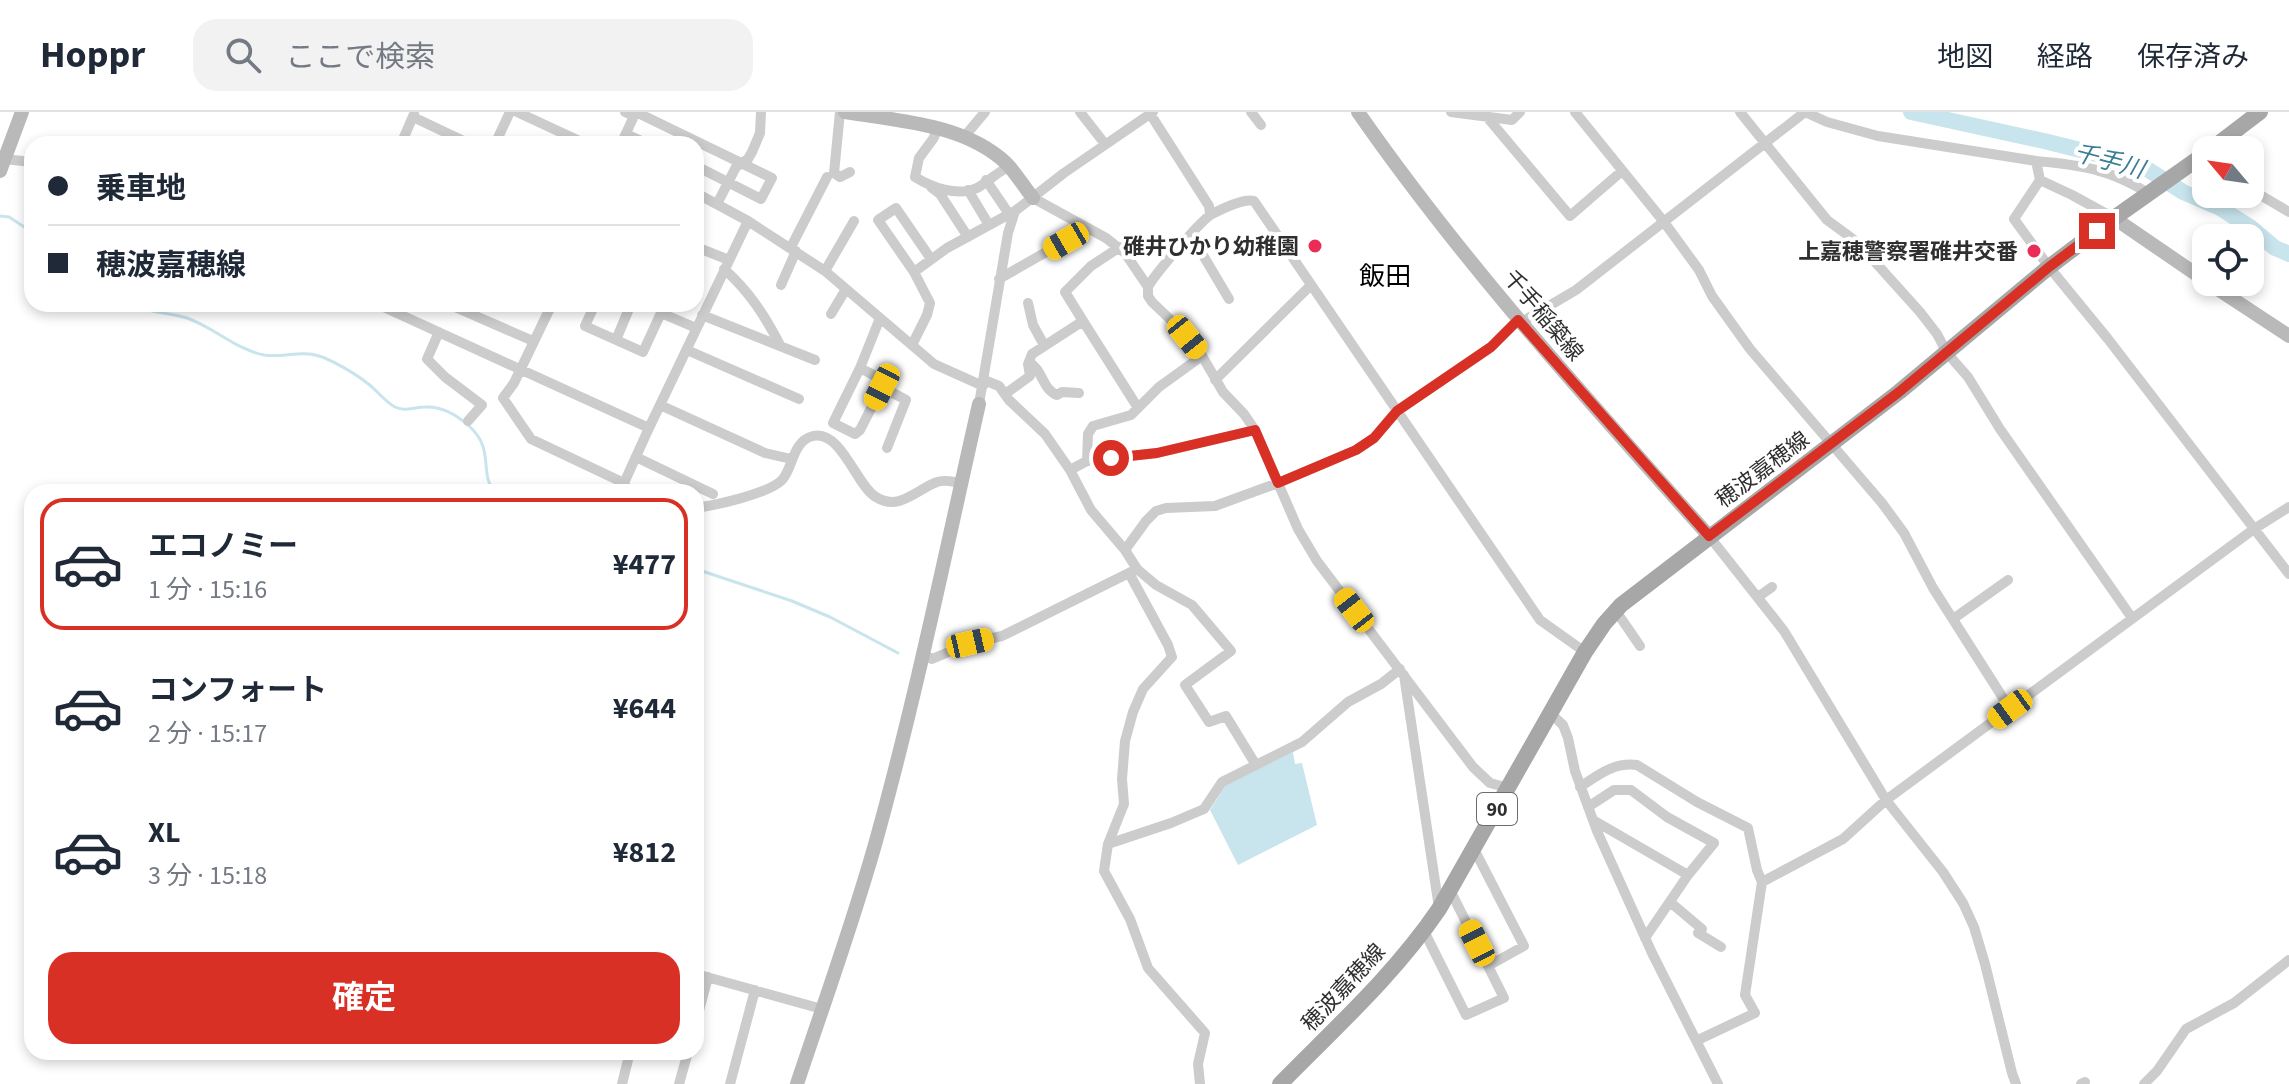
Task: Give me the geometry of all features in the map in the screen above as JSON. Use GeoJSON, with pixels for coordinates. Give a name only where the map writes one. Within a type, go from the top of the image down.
{"type":"FeatureCollection","features":[{"type":"Feature","properties":{"kind":"main road","name":"穂波嘉穂線"},"geometry":{"type":"LineString","coordinates":[[2230,136],[2260,112]]}},
{"type":"Feature","properties":{"kind":"main road","name":"穂波嘉穂線"},"geometry":{"type":"LineString","coordinates":[[1280,1084],[1424,931],[1585,652],[1616,611],[1947,353],[2049,267],[2192,165]]}},
{"type":"Feature","properties":{"kind":"street"},"geometry":{"type":"LineString","coordinates":[[22,112],[2,165],[24,163]]}},
{"type":"Feature","properties":{"kind":"street"},"geometry":{"type":"LineString","coordinates":[[499,136],[510,112]]}},
{"type":"Feature","properties":{"kind":"street"},"geometry":{"type":"LineString","coordinates":[[517,112],[569,136]]}},
{"type":"Feature","properties":{"kind":"street"},"geometry":{"type":"LineString","coordinates":[[717,204],[736,167],[744,163],[752,152],[760,133],[761,112]]}},
{"type":"Feature","properties":{"kind":"street"},"geometry":{"type":"LineString","coordinates":[[850,172],[840,177],[834,173],[842,112],[904,117],[964,137],[990,150],[1009,167],[1033,198],[1120,247],[1148,287]]}},
{"type":"Feature","properties":{"kind":"street"},"geometry":{"type":"LineString","coordinates":[[964,137],[985,112]]}},
{"type":"Feature","properties":{"kind":"street"},"geometry":{"type":"LineString","coordinates":[[1080,112],[1105,144]]}},
{"type":"Feature","properties":{"kind":"street"},"geometry":{"type":"LineString","coordinates":[[1251,112],[1261,125]]}},
{"type":"Feature","properties":{"kind":"street","name":"千手稲築線"},"geometry":{"type":"LineString","coordinates":[[1358,112],[1405,181],[1519,322],[1709,536]]}},
{"type":"Feature","properties":{"kind":"street"},"geometry":{"type":"LineString","coordinates":[[1451,112],[1512,120],[1520,112]]}},
{"type":"Feature","properties":{"kind":"street"},"geometry":{"type":"LineString","coordinates":[[1575,112],[1664,222],[1750,349],[1904,533],[1933,588],[2010,709]]}},
{"type":"Feature","properties":{"kind":"street"},"geometry":{"type":"LineString","coordinates":[[1740,112],[1827,220],[1857,242],[1920,312],[1947,353],[1968,377],[2000,429],[2132,618]]}},
{"type":"Feature","properties":{"kind":"street"},"geometry":{"type":"LineString","coordinates":[[1125,550],[1156,511],[1215,506],[1356,450],[1374,438],[1397,411],[1491,347],[1519,322],[1576,290],[1805,112],[1827,122],[1878,136],[2080,165],[2107,172],[2151,192]]}},
{"type":"Feature","properties":{"kind":"street"},"geometry":{"type":"LineString","coordinates":[[625,136],[629,114],[638,113],[687,136]]}},
{"type":"Feature","properties":{"kind":"street"},"geometry":{"type":"LineString","coordinates":[[914,272],[1033,198],[1151,113],[1209,206],[1210,215]]}},
{"type":"Feature","properties":{"kind":"street"},"geometry":{"type":"LineString","coordinates":[[404,136],[414,114],[455,136]]}},
{"type":"Feature","properties":{"kind":"street"},"geometry":{"type":"LineString","coordinates":[[1487,117],[1570,216],[1622,171]]}},
{"type":"Feature","properties":{"kind":"street"},"geometry":{"type":"LineString","coordinates":[[938,129],[919,158],[915,177],[940,194],[968,237]]}},
{"type":"Feature","properties":{"kind":"street"},"geometry":{"type":"LineString","coordinates":[[704,144],[772,178],[761,199],[704,170]]}},
{"type":"Feature","properties":{"kind":"street"},"geometry":{"type":"LineString","coordinates":[[2036,161],[2040,180],[2014,219],[2289,574]]}},
{"type":"Feature","properties":{"kind":"street"},"geometry":{"type":"LineString","coordinates":[[929,185],[968,190],[1009,167]]}},
{"type":"Feature","properties":{"kind":"street"},"geometry":{"type":"LineString","coordinates":[[781,285],[827,177]]}},
{"type":"Feature","properties":{"kind":"street"},"geometry":{"type":"LineString","coordinates":[[797,1084],[876,840],[984,383],[1012,212],[986,180]]}},
{"type":"Feature","properties":{"kind":"street"},"geometry":{"type":"LineString","coordinates":[[2040,180],[2114,218],[2192,272]]}},
{"type":"Feature","properties":{"kind":"street"},"geometry":{"type":"LineString","coordinates":[[968,190],[989,225]]}},
{"type":"Feature","properties":{"kind":"street"},"geometry":{"type":"LineString","coordinates":[[704,197],[794,249],[825,271],[934,364],[999,386],[1009,400],[1045,434],[1070,470],[1091,510],[1125,550],[1172,657],[1143,689],[1133,712],[1125,741],[1124,804],[1108,844],[1104,871],[1130,919],[1148,968],[1205,1033],[1198,1064],[1200,1084]]}},
{"type":"Feature","properties":{"kind":"street"},"geometry":{"type":"LineString","coordinates":[[2264,197],[2289,212]]}},
{"type":"Feature","properties":{"kind":"street"},"geometry":{"type":"LineString","coordinates":[[1509,788],[1490,783],[1480,775],[1317,561],[1298,529],[1255,430],[1215,380],[1187,337],[1148,296],[1148,287],[1159,270],[1210,215],[1245,200],[1254,201],[1540,620],[1585,652]]}},
{"type":"Feature","properties":{"kind":"street"},"geometry":{"type":"LineString","coordinates":[[912,345],[930,303],[914,272],[878,220],[896,208],[931,259]]}},
{"type":"Feature","properties":{"kind":"street"},"geometry":{"type":"LineString","coordinates":[[704,311],[748,221]]}},
{"type":"Feature","properties":{"kind":"street"},"geometry":{"type":"LineString","coordinates":[[825,271],[854,221]]}},
{"type":"Feature","properties":{"kind":"street"},"geometry":{"type":"LineString","coordinates":[[999,279],[1088,228]]}},
{"type":"Feature","properties":{"kind":"street"},"geometry":{"type":"LineString","coordinates":[[1191,235],[1229,299]]}},
{"type":"Feature","properties":{"kind":"street"},"geometry":{"type":"LineString","coordinates":[[1120,247],[1091,266],[1065,292],[1138,408]]}},
{"type":"Feature","properties":{"kind":"street"},"geometry":{"type":"LineString","coordinates":[[704,252],[727,265],[766,318],[780,345]]}},
{"type":"Feature","properties":{"kind":"street"},"geometry":{"type":"LineString","coordinates":[[1215,380],[1311,285]]}},
{"type":"Feature","properties":{"kind":"street"},"geometry":{"type":"LineString","coordinates":[[831,314],[846,289]]}},
{"type":"Feature","properties":{"kind":"street"},"geometry":{"type":"LineString","coordinates":[[2228,296],[2289,336]]}},
{"type":"Feature","properties":{"kind":"street"},"geometry":{"type":"LineString","coordinates":[[1028,303],[1033,325],[1044,345]]}},
{"type":"Feature","properties":{"kind":"street"},"geometry":{"type":"LineString","coordinates":[[395,312],[649,428]]}},
{"type":"Feature","properties":{"kind":"street"},"geometry":{"type":"LineString","coordinates":[[466,312],[533,341]]}},
{"type":"Feature","properties":{"kind":"street"},"geometry":{"type":"LineString","coordinates":[[545,312],[520,370],[503,398],[531,439],[624,483],[704,312]]}},
{"type":"Feature","properties":{"kind":"street"},"geometry":{"type":"LineString","coordinates":[[591,312],[585,326],[643,352],[661,313],[696,328]]}},
{"type":"Feature","properties":{"kind":"street"},"geometry":{"type":"LineString","coordinates":[[616,340],[628,312]]}},
{"type":"Feature","properties":{"kind":"street"},"geometry":{"type":"LineString","coordinates":[[702,315],[815,360]]}},
{"type":"Feature","properties":{"kind":"street"},"geometry":{"type":"LineString","coordinates":[[860,368],[885,381],[857,433],[852,434],[833,423],[880,318]]}},
{"type":"Feature","properties":{"kind":"street"},"geometry":{"type":"LineString","coordinates":[[1005,394],[1030,376],[1032,354],[1083,321]]}},
{"type":"Feature","properties":{"kind":"street"},"geometry":{"type":"LineString","coordinates":[[439,332],[427,359],[482,405],[468,421]]}},
{"type":"Feature","properties":{"kind":"street"},"geometry":{"type":"LineString","coordinates":[[687,350],[799,399]]}},
{"type":"Feature","properties":{"kind":"street"},"geometry":{"type":"LineString","coordinates":[[1087,461],[1088,434],[1093,426],[1125,418],[1159,387],[1202,356]]}},
{"type":"Feature","properties":{"kind":"street"},"geometry":{"type":"LineString","coordinates":[[1029,362],[1054,394],[1079,393]]}},
{"type":"Feature","properties":{"kind":"street"},"geometry":{"type":"LineString","coordinates":[[882,387],[906,400],[887,448]]}},
{"type":"Feature","properties":{"kind":"street"},"geometry":{"type":"LineString","coordinates":[[660,405],[765,453],[791,459]]}},
{"type":"Feature","properties":{"kind":"street"},"geometry":{"type":"LineString","coordinates":[[1070,470],[1087,461],[1157,453],[1255,430]]}},
{"type":"Feature","properties":{"kind":"street"},"geometry":{"type":"LineString","coordinates":[[704,507],[720,504],[781,481],[791,459],[807,439],[820,436],[833,442],[847,457],[877,499],[888,502],[914,496],[941,480],[961,483]]}},
{"type":"Feature","properties":{"kind":"street"},"geometry":{"type":"LineString","coordinates":[[636,457],[692,484]]}},
{"type":"Feature","properties":{"kind":"street"},"geometry":{"type":"LineString","coordinates":[[704,490],[713,494]]}},
{"type":"Feature","properties":{"kind":"street"},"geometry":{"type":"LineString","coordinates":[[1762,882],[1843,839],[1886,800],[2254,529],[2289,507]]}},
{"type":"Feature","properties":{"kind":"street"},"geometry":{"type":"LineString","coordinates":[[1709,536],[1784,631],[1886,800],[1943,872],[1963,903],[1985,964],[2016,1084]]}},
{"type":"Feature","properties":{"kind":"street"},"geometry":{"type":"LineString","coordinates":[[922,654],[932,659],[970,643],[1002,636],[1133,571]]}},
{"type":"Feature","properties":{"kind":"street"},"geometry":{"type":"LineString","coordinates":[[1133,571],[1192,605],[1231,651],[1185,685],[1209,722],[1226,716],[1256,765]]}},
{"type":"Feature","properties":{"kind":"street"},"geometry":{"type":"LineString","coordinates":[[1953,619],[2008,580]]}},
{"type":"Feature","properties":{"kind":"street"},"geometry":{"type":"LineString","coordinates":[[1758,597],[1772,587]]}},
{"type":"Feature","properties":{"kind":"street"},"geometry":{"type":"LineString","coordinates":[[1616,611],[1640,646]]}},
{"type":"Feature","properties":{"kind":"street"},"geometry":{"type":"LineString","coordinates":[[1108,844],[1204,809],[1222,782],[1302,742],[1348,702],[1402,671]]}},
{"type":"Feature","properties":{"kind":"street"},"geometry":{"type":"LineString","coordinates":[[1402,671],[1439,909]]}},
{"type":"Feature","properties":{"kind":"street"},"geometry":{"type":"LineString","coordinates":[[1551,714],[1563,725],[1580,787],[1645,938],[1718,1084]]}},
{"type":"Feature","properties":{"kind":"street"},"geometry":{"type":"LineString","coordinates":[[1580,787],[1606,770],[1628,764],[1637,765],[1697,802],[1748,828],[1762,882],[1745,995],[1755,1013],[1698,1040]]}},
{"type":"Feature","properties":{"kind":"street"},"geometry":{"type":"LineString","coordinates":[[1588,807],[1614,790],[1631,790],[1667,817],[1714,843],[1645,938]]}},
{"type":"Feature","properties":{"kind":"street"},"geometry":{"type":"LineString","coordinates":[[1593,820],[1688,875]]}},
{"type":"Feature","properties":{"kind":"street"},"geometry":{"type":"LineString","coordinates":[[1474,849],[1524,946],[1488,966]]}},
{"type":"Feature","properties":{"kind":"street"},"geometry":{"type":"LineString","coordinates":[[1424,931],[1466,1015],[1504,998],[1450,890]]}},
{"type":"Feature","properties":{"kind":"street"},"geometry":{"type":"LineString","coordinates":[[1670,902],[1702,929],[1698,933],[1721,947]]}},
{"type":"Feature","properties":{"kind":"street"},"geometry":{"type":"LineString","coordinates":[[2144,1084],[2157,1071],[2186,1029],[2234,1003],[2289,960]]}},
{"type":"Feature","properties":{"kind":"street"},"geometry":{"type":"LineString","coordinates":[[704,976],[822,1009]]}},
{"type":"Feature","properties":{"kind":"street"},"geometry":{"type":"LineString","coordinates":[[704,992],[708,977]]}},
{"type":"Feature","properties":{"kind":"street"},"geometry":{"type":"LineString","coordinates":[[730,1084],[755,990]]}},
{"type":"Feature","properties":{"kind":"street"},"geometry":{"type":"LineString","coordinates":[[622,1084],[628,1060]]}},
{"type":"Feature","properties":{"kind":"street"},"geometry":{"type":"LineString","coordinates":[[679,1084],[686,1060]]}},
{"type":"Feature","properties":{"kind":"water"},"geometry":{"type":"Polygon","coordinates":[[[1293,752],[1295,764],[1302,763],[1317,825],[1238,865],[1210,810],[1226,785],[1293,752]]]}},
{"type":"Feature","properties":{"kind":"waterway","name":"千手川"},"geometry":{"type":"LineString","coordinates":[[1911,112],[2044,141],[2147,169],[2183,192],[2220,208],[2275,248],[2289,254]]}},
{"type":"Feature","properties":{"kind":"waterway"},"geometry":{"type":"LineString","coordinates":[[0,216],[9,217],[24,227]]}},
{"type":"Feature","properties":{"kind":"waterway"},"geometry":{"type":"LineString","coordinates":[[157,312],[187,318],[264,355],[312,354],[324,358],[357,376],[395,407],[431,407],[449,412],[464,422],[482,443],[490,484]]}},
{"type":"Feature","properties":{"kind":"waterway"},"geometry":{"type":"LineString","coordinates":[[704,572],[792,601],[898,653]]}},
{"type":"Feature","properties":{"kind":"place","name":"碓井ひかり幼稚園"},"geometry":{"type":"Point","coordinates":[1315,246]}},
{"type":"Feature","properties":{"kind":"place","name":"上嘉穂警察署碓井交番"},"geometry":{"type":"Point","coordinates":[2034,251]}},
{"type":"Feature","properties":{"kind":"district","name":"飯田"},"geometry":{"type":"Point","coordinates":[1385,276]}},
{"type":"Feature","properties":{"kind":"route"},"geometry":{"type":"LineString","coordinates":[[1111,458],[1157,453],[1255,430],[1278,483],[1356,450],[1374,438],[1397,411],[1491,347],[1518,320],[1709,536],[1899,392],[2097,231]]}}]}
